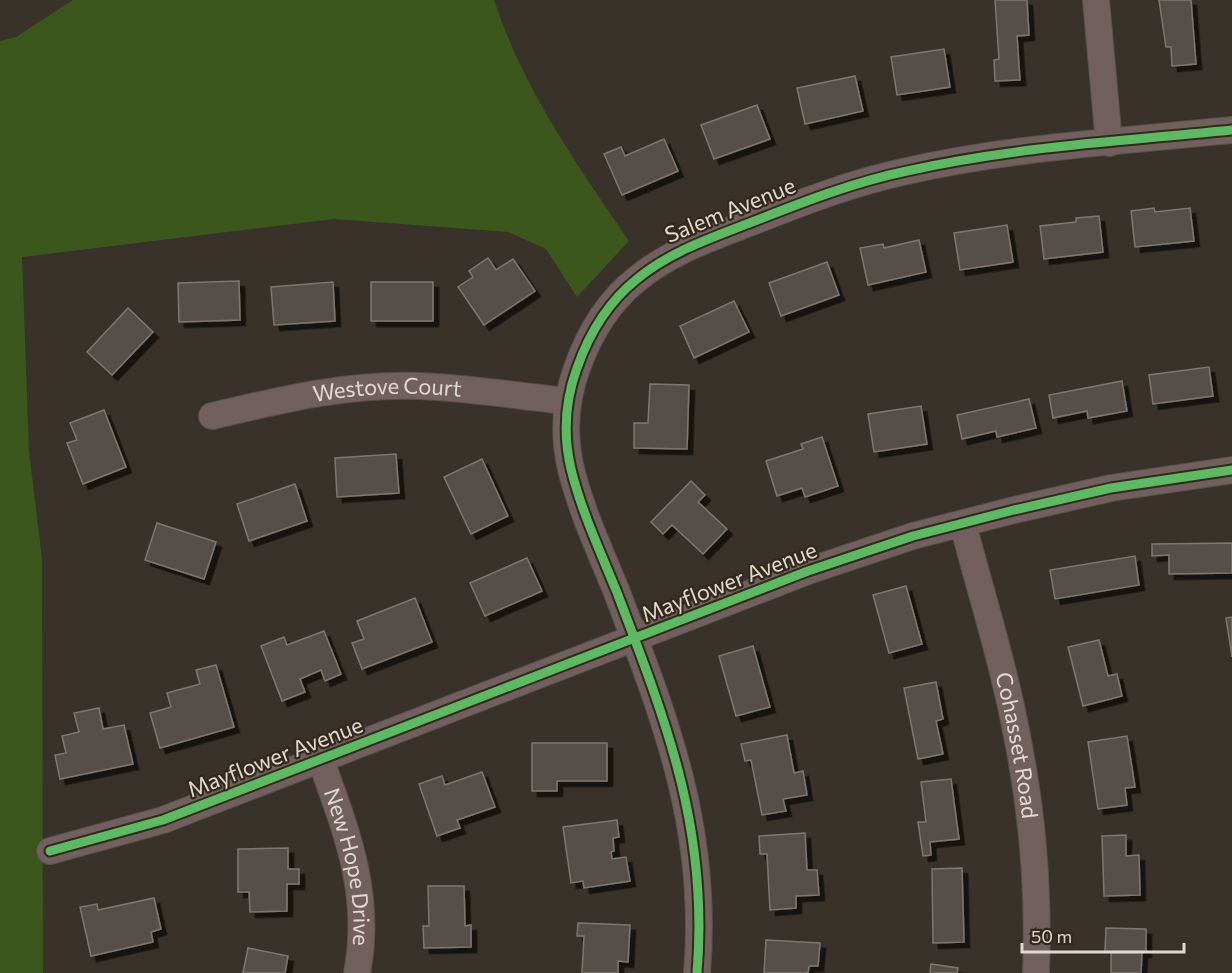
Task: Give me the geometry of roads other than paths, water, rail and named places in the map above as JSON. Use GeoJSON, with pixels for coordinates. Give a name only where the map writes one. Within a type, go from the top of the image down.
{"type":"FeatureCollection","features":[{"type":"Feature","properties":{"kind":"street"},"geometry":{"type":"LineString","coordinates":[[1096,0],[1109,143]]}},
{"type":"Feature","properties":{"kind":"street","name":"Salem Avenue"},"geometry":{"type":"LineString","coordinates":[[696,973],[698,895],[686,799],[673,745],[571,469],[567,444],[566,401],[585,346],[602,317],[634,280],[678,251],[817,196],[874,179],[980,158],[1232,130]]}},
{"type":"Feature","properties":{"kind":"street","name":"Westove Court"},"geometry":{"type":"LineString","coordinates":[[212,416],[323,392],[365,388],[420,386],[566,401]]}},
{"type":"Feature","properties":{"kind":"street","name":"Mayflower Avenue"},"geometry":{"type":"LineString","coordinates":[[50,851],[163,820],[321,761],[808,571],[913,536],[1069,497],[1232,470]]}},
{"type":"Feature","properties":{"kind":"street","name":"Cohasset Road"},"geometry":{"type":"LineString","coordinates":[[963,524],[1017,733],[1026,780],[1035,866],[1036,973]]}},
{"type":"Feature","properties":{"kind":"street","name":"New Hope Drive"},"geometry":{"type":"LineString","coordinates":[[321,761],[356,864],[362,913],[357,973]]}}]}
